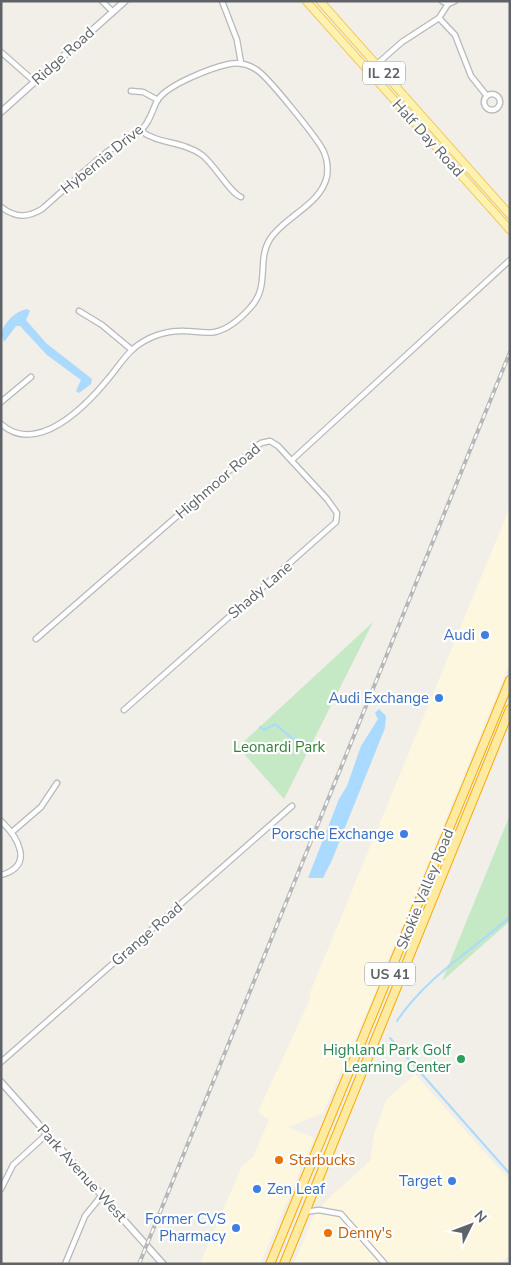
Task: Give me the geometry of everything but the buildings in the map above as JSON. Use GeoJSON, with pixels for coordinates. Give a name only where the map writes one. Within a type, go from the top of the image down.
{"type":"FeatureCollection","features":[{"type":"Feature","properties":{"kind":"highway","name":"Skokie Valley Road"},"geometry":{"type":"LineString","coordinates":[[270,1264],[510,680]]}},
{"type":"Feature","properties":{"kind":"highway","name":"Skokie Valley Road"},"geometry":{"type":"LineString","coordinates":[[284,1264],[510,709]]}},
{"type":"Feature","properties":{"kind":"main road","name":"Half Day Road"},"geometry":{"type":"LineString","coordinates":[[306,1],[510,230]]}},
{"type":"Feature","properties":{"kind":"main road","name":"Half Day Road"},"geometry":{"type":"LineString","coordinates":[[320,1],[510,215]]}},
{"type":"Feature","properties":{"kind":"street"},"geometry":{"type":"LineString","coordinates":[[102,1],[113,12]]}},
{"type":"Feature","properties":{"kind":"street","name":"Ridge Road"},"geometry":{"type":"LineString","coordinates":[[1,112],[125,1]]}},
{"type":"Feature","properties":{"kind":"street"},"geometry":{"type":"LineString","coordinates":[[1,424],[10,430],[25,435],[48,432],[64,421],[100,388],[132,350],[152,337],[171,331],[216,332],[234,323],[250,308],[260,292],[264,276],[264,257],[268,242],[284,224],[321,190],[327,172],[324,152],[256,69],[241,63],[237,40],[222,1]]}},
{"type":"Feature","properties":{"kind":"street"},"geometry":{"type":"LineString","coordinates":[[442,1],[448,4]]}},
{"type":"Feature","properties":{"kind":"street"},"geometry":{"type":"LineString","coordinates":[[368,72],[402,42],[439,18],[448,4],[455,1]]}},
{"type":"Feature","properties":{"kind":"street"},"geometry":{"type":"LineString","coordinates":[[439,18],[454,35],[471,76],[487,96]]}},
{"type":"Feature","properties":{"kind":"street"},"geometry":{"type":"LineString","coordinates":[[1,52],[35,82]]}},
{"type":"Feature","properties":{"kind":"street","name":"Hybernia Drive"},"geometry":{"type":"LineString","coordinates":[[1,207],[19,216],[34,214],[105,154],[141,131],[158,100],[172,87],[224,65],[241,63]]}},
{"type":"Feature","properties":{"kind":"street"},"geometry":{"type":"LineString","coordinates":[[131,91],[144,92],[158,100]]}},
{"type":"Feature","properties":{"kind":"street"},"geometry":{"type":"LineString","coordinates":[[141,131],[150,138],[179,143],[200,153],[218,169],[232,191],[241,197]]}},
{"type":"Feature","properties":{"kind":"street"},"geometry":{"type":"LineString","coordinates":[[292,460],[510,260]]}},
{"type":"Feature","properties":{"kind":"street"},"geometry":{"type":"LineString","coordinates":[[79,311],[102,325],[132,350]]}},
{"type":"Feature","properties":{"kind":"street"},"geometry":{"type":"LineString","coordinates":[[1,402],[31,377]]}},
{"type":"Feature","properties":{"kind":"street","name":"Highmoor Road"},"geometry":{"type":"LineString","coordinates":[[36,639],[261,443],[270,441],[292,460]]}},
{"type":"Feature","properties":{"kind":"street","name":"Shady Lane"},"geometry":{"type":"LineString","coordinates":[[124,710],[336,522],[337,512],[292,460]]}},
{"type":"Feature","properties":{"kind":"street"},"geometry":{"type":"LineString","coordinates":[[12,832],[41,807],[57,783]]}},
{"type":"Feature","properties":{"kind":"street","name":"Grange Road"},"geometry":{"type":"LineString","coordinates":[[1,1062],[292,806]]}},
{"type":"Feature","properties":{"kind":"street"},"geometry":{"type":"LineString","coordinates":[[1,821],[12,832],[20,846],[20,859],[14,869],[1,875]]}},
{"type":"Feature","properties":{"kind":"street","name":"Park Avenue West"},"geometry":{"type":"LineString","coordinates":[[1,1082],[162,1264]]}},
{"type":"Feature","properties":{"kind":"street"},"geometry":{"type":"LineString","coordinates":[[1,1189],[13,1165],[46,1134]]}},
{"type":"Feature","properties":{"kind":"street"},"geometry":{"type":"LineString","coordinates":[[65,1264],[84,1216],[102,1195]]}},
{"type":"Feature","properties":{"kind":"street"},"geometry":{"type":"LineString","coordinates":[[305,1212],[319,1210],[341,1214],[385,1264]]}},
{"type":"Feature","properties":{"kind":"shaded area"},"geometry":{"type":"Polygon","coordinates":[[[510,507],[510,662],[364,1019],[323,1113],[288,1127],[314,1138],[260,1264],[200,1264],[242,1166],[253,1157],[269,1120],[258,1112],[311,997],[309,995],[510,507]]]}},
{"type":"Feature","properties":{"kind":"shaded area"},"geometry":{"type":"Polygon","coordinates":[[[415,1074],[510,1181],[510,1254],[500,1264],[294,1264],[314,1215],[331,1196],[370,1161],[374,1135],[386,1100],[415,1074]]]}},
{"type":"Feature","properties":{"kind":"green space","name":"Leonardi Park"},"geometry":{"type":"Polygon","coordinates":[[[373,622],[284,799],[238,747],[373,622]]]}},
{"type":"Feature","properties":{"kind":"green space"},"geometry":{"type":"Polygon","coordinates":[[[510,815],[510,921],[442,981],[510,815]]]}},
{"type":"Feature","properties":{"kind":"water"},"geometry":{"type":"Polygon","coordinates":[[[27,309],[30,311],[26,320],[46,343],[92,379],[91,384],[79,393],[76,391],[81,380],[47,355],[20,326],[16,326],[4,342],[1,333],[5,325],[14,315],[27,309]]]}},
{"type":"Feature","properties":{"kind":"water"},"geometry":{"type":"Polygon","coordinates":[[[379,709],[386,716],[385,728],[332,860],[323,878],[308,878],[339,799],[347,786],[361,746],[378,719],[375,713],[379,709]]]}},
{"type":"Feature","properties":{"kind":"waterway"},"geometry":{"type":"LineString","coordinates":[[260,727],[264,730],[275,724],[293,739],[318,744],[326,752]]}},
{"type":"Feature","properties":{"kind":"waterway"},"geometry":{"type":"LineString","coordinates":[[397,1021],[421,991],[435,978],[510,917]]}},
{"type":"Feature","properties":{"kind":"waterway"},"geometry":{"type":"LineString","coordinates":[[390,1038],[510,1174]]}},
{"type":"Feature","properties":{"kind":"railway"},"geometry":{"type":"LineString","coordinates":[[139,1264],[510,352]]}},
{"type":"Feature","properties":{"kind":"place","name":"Audi"},"geometry":{"type":"Point","coordinates":[485,635]}},
{"type":"Feature","properties":{"kind":"place","name":"Audi Exchange"},"geometry":{"type":"Point","coordinates":[439,698]}},
{"type":"Feature","properties":{"kind":"place","name":"Porsche Exchange"},"geometry":{"type":"Point","coordinates":[404,834]}},
{"type":"Feature","properties":{"kind":"place","name":"Highland Park Golf Learning Center"},"geometry":{"type":"Point","coordinates":[461,1059]}},
{"type":"Feature","properties":{"kind":"place","name":"Starbucks"},"geometry":{"type":"Point","coordinates":[279,1160]}},
{"type":"Feature","properties":{"kind":"place","name":"Target"},"geometry":{"type":"Point","coordinates":[452,1181]}},
{"type":"Feature","properties":{"kind":"place","name":"Zen Leaf"},"geometry":{"type":"Point","coordinates":[257,1189]}},
{"type":"Feature","properties":{"kind":"place","name":"Former CVS Pharmacy"},"geometry":{"type":"Point","coordinates":[236,1228]}},
{"type":"Feature","properties":{"kind":"place","name":"Denny's"},"geometry":{"type":"Point","coordinates":[328,1233]}}]}
